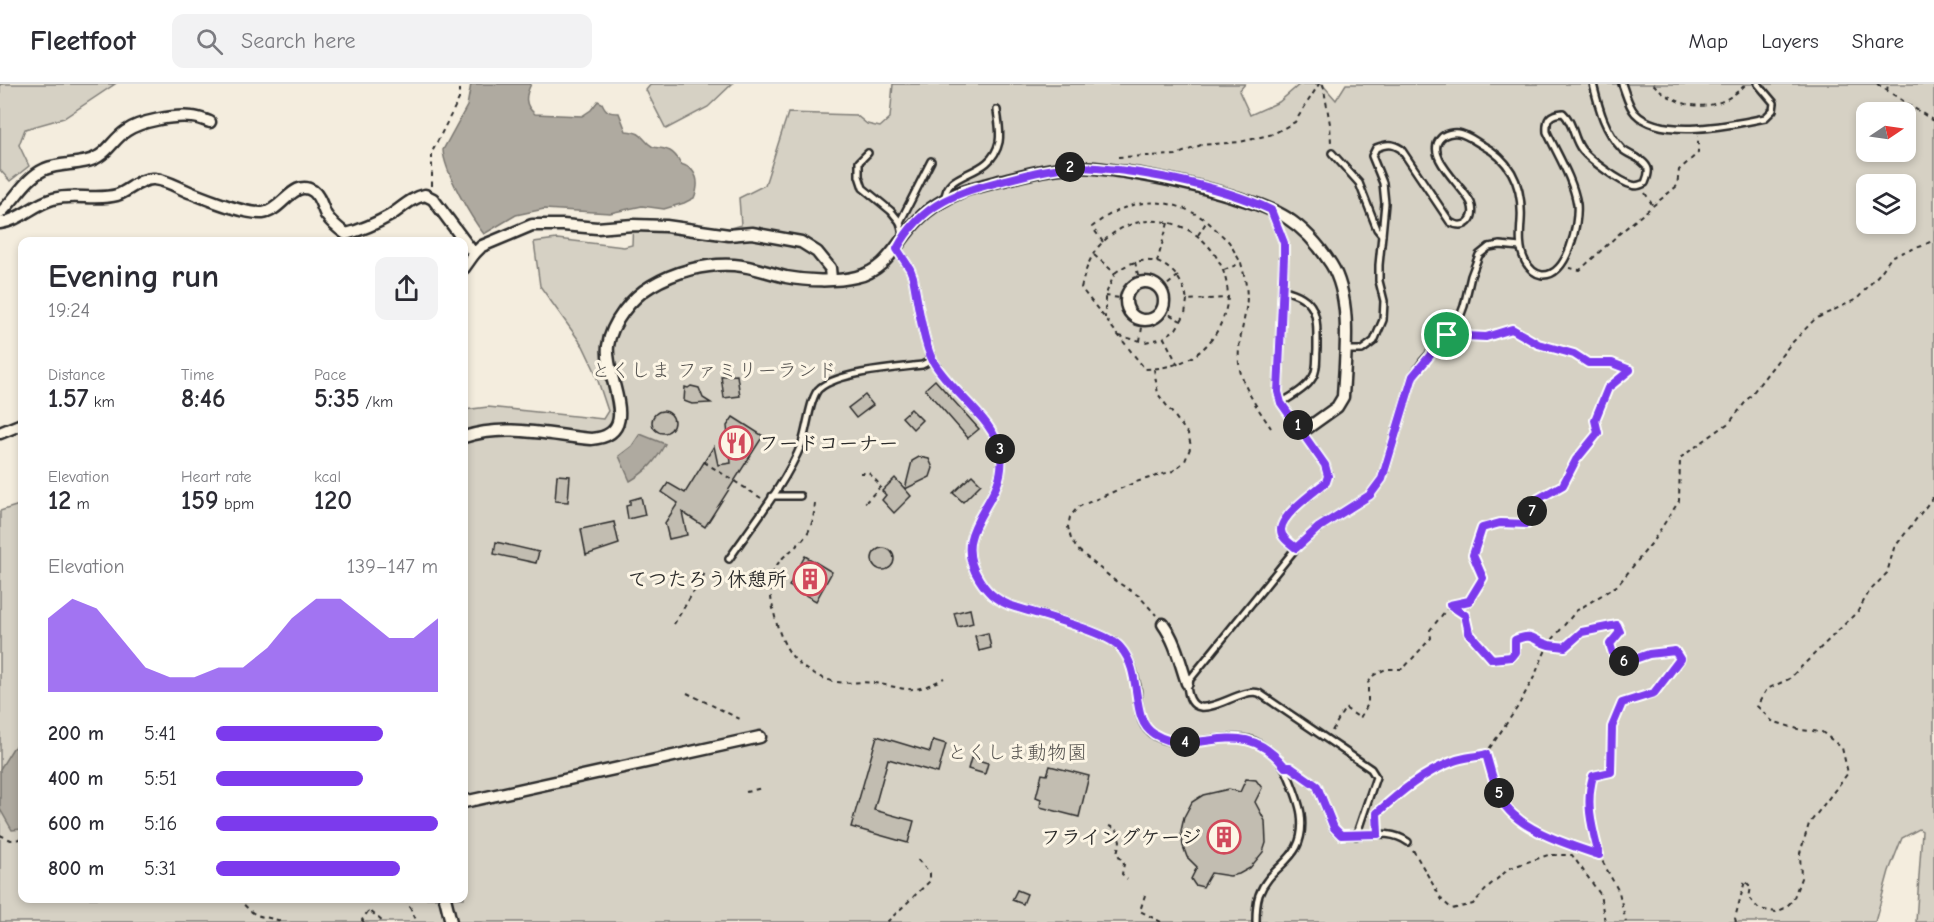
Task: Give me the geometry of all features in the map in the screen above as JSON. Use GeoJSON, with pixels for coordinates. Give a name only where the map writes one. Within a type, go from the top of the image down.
{"type":"FeatureCollection","features":[{"type":"Feature","properties":{"kind":"street"},"geometry":{"type":"LineString","coordinates":[[0,213],[29,179],[43,170],[57,164],[87,161],[98,156],[126,131],[139,124],[177,117],[194,117],[210,122]]}},
{"type":"Feature","properties":{"kind":"street"},"geometry":{"type":"LineString","coordinates":[[468,436],[485,431],[506,430],[591,439],[611,435],[620,419],[620,408],[608,360],[608,344],[615,326],[636,298],[647,288],[664,279],[697,269],[734,265],[787,277],[856,278],[873,271],[887,260],[917,221],[945,199],[964,190],[1050,168],[1092,167],[1188,183],[1258,204],[1286,218],[1307,234],[1332,266],[1342,295],[1347,325],[1343,397],[1337,407],[1302,432]]}},
{"type":"Feature","properties":{"kind":"street"},"geometry":{"type":"LineString","coordinates":[[0,223],[15,219],[39,204],[56,198],[108,197],[153,179],[246,210],[264,213],[279,207],[296,190],[305,188],[312,190],[327,216],[345,234],[361,230],[391,215],[416,197],[425,195],[433,199],[461,237]]}},
{"type":"Feature","properties":{"kind":"street"},"geometry":{"type":"LineString","coordinates":[[468,262],[482,246],[532,225],[597,228],[633,225],[666,226],[729,235],[752,233],[801,242],[818,252],[830,268],[831,279]]}},
{"type":"Feature","properties":{"kind":"street"},"geometry":{"type":"LineString","coordinates":[[468,246],[474,254]]}},
{"type":"Feature","properties":{"kind":"street"},"geometry":{"type":"LineString","coordinates":[[1149,282],[1161,290],[1164,298],[1162,310],[1155,318],[1143,320],[1133,316],[1128,310],[1127,299],[1130,290],[1140,283],[1149,282]]}},
{"type":"Feature","properties":{"kind":"street"},"geometry":{"type":"LineString","coordinates":[[0,433],[18,426]]}},
{"type":"Feature","properties":{"kind":"street"},"geometry":{"type":"LineString","coordinates":[[1163,624],[1178,652],[1187,683]]}},
{"type":"Feature","properties":{"kind":"street"},"geometry":{"type":"LineString","coordinates":[[468,801],[760,737]]}},
{"type":"Feature","properties":{"kind":"street"},"geometry":{"type":"LineString","coordinates":[[446,903],[451,922]]}},
{"type":"Feature","properties":{"kind":"lane"},"geometry":{"type":"LineString","coordinates":[[1345,350],[1362,350],[1374,341],[1383,320],[1384,301],[1379,281],[1379,265],[1385,203],[1383,183],[1372,156],[1376,148],[1385,144],[1394,144],[1401,148],[1450,222],[1457,227],[1469,222],[1473,213],[1470,202],[1437,158],[1436,148],[1440,138],[1449,133],[1458,133],[1502,157],[1511,170],[1519,189],[1522,208],[1521,247],[1529,267],[1536,273],[1552,274],[1561,266],[1574,235],[1577,219],[1572,186],[1547,132],[1546,123],[1549,117],[1563,113],[1569,119],[1582,150],[1591,160],[1629,185],[1645,183],[1648,177],[1647,168],[1641,160],[1623,150],[1611,135],[1603,121],[1593,84]]}},
{"type":"Feature","properties":{"kind":"lane"},"geometry":{"type":"LineString","coordinates":[[1622,84],[1629,106],[1646,122],[1657,127],[1697,128],[1729,126],[1765,118],[1773,110],[1774,103],[1758,84]]}},
{"type":"Feature","properties":{"kind":"lane"},"geometry":{"type":"LineString","coordinates":[[945,199],[945,192],[953,180],[976,171],[991,159],[999,145],[997,110]]}},
{"type":"Feature","properties":{"kind":"lane"},"geometry":{"type":"LineString","coordinates":[[868,153],[860,162],[859,176],[863,188],[891,211],[900,222],[904,237]]}},
{"type":"Feature","properties":{"kind":"lane"},"geometry":{"type":"LineString","coordinates":[[1332,153],[1359,183],[1377,229],[1382,235]]}},
{"type":"Feature","properties":{"kind":"lane"},"geometry":{"type":"LineString","coordinates":[[900,222],[931,161]]}},
{"type":"Feature","properties":{"kind":"lane"},"geometry":{"type":"LineString","coordinates":[[1271,210],[1284,243],[1278,392],[1281,403],[1325,465],[1328,476],[1326,482],[1284,519],[1281,530],[1283,536],[1296,548]]}},
{"type":"Feature","properties":{"kind":"lane"},"geometry":{"type":"LineString","coordinates":[[1356,836],[1376,777],[1371,769],[1259,693],[1252,691],[1211,707],[1200,706],[1191,701],[1187,692],[1187,683],[1296,548],[1318,528],[1370,495],[1382,479],[1413,376],[1458,322],[1479,255],[1489,247],[1500,244],[1521,247]]}},
{"type":"Feature","properties":{"kind":"lane"},"geometry":{"type":"LineString","coordinates":[[897,249],[913,277],[932,360],[994,435],[1001,453],[1003,471],[969,540],[970,556],[975,572],[984,588],[995,599],[1009,605],[1103,636],[1118,645],[1128,657],[1134,672],[1139,711],[1151,733],[1165,740],[1181,742],[1236,738],[1254,741],[1275,755],[1285,767],[1301,813],[1301,831],[1297,848],[1290,859],[1268,881],[1260,894],[1256,907],[1256,922]]}},
{"type":"Feature","properties":{"kind":"lane"},"geometry":{"type":"LineString","coordinates":[[1281,403],[1313,378],[1316,370],[1317,319],[1312,306],[1304,296],[1283,290]]}},
{"type":"Feature","properties":{"kind":"lane"},"geometry":{"type":"LineString","coordinates":[[729,560],[799,452],[806,434],[814,394],[819,388],[855,375],[922,364],[932,360]]}},
{"type":"Feature","properties":{"kind":"lane"},"geometry":{"type":"LineString","coordinates":[[772,496],[800,496]]}},
{"type":"Feature","properties":{"kind":"lane"},"geometry":{"type":"LineString","coordinates":[[1285,767],[1290,767],[1317,786],[1334,828],[1341,835],[1399,835],[1408,842]]}},
{"type":"Feature","properties":{"kind":"path"},"geometry":{"type":"LineString","coordinates":[[433,199],[432,152],[459,99],[459,84]]}},
{"type":"Feature","properties":{"kind":"path"},"geometry":{"type":"LineString","coordinates":[[1321,84],[1330,124],[1332,153]]}},
{"type":"Feature","properties":{"kind":"path"},"geometry":{"type":"LineString","coordinates":[[1114,158],[1176,155],[1201,145],[1240,142],[1272,134],[1295,122],[1321,84]]}},
{"type":"Feature","properties":{"kind":"path"},"geometry":{"type":"LineString","coordinates":[[1653,84],[1676,101],[1690,106],[1707,106],[1724,101],[1746,84]]}},
{"type":"Feature","properties":{"kind":"path"},"geometry":{"type":"LineString","coordinates":[[1877,84],[1934,122]]}},
{"type":"Feature","properties":{"kind":"path"},"geometry":{"type":"LineString","coordinates":[[1887,91],[1888,84]]}},
{"type":"Feature","properties":{"kind":"path"},"geometry":{"type":"LineString","coordinates":[[1561,266],[1580,270],[1677,186],[1679,170],[1698,153],[1697,128]]}},
{"type":"Feature","properties":{"kind":"path"},"geometry":{"type":"LineString","coordinates":[[1640,185],[1653,206]]}},
{"type":"Feature","properties":{"kind":"path"},"geometry":{"type":"LineString","coordinates":[[1103,242],[1092,227],[1109,213],[1133,206],[1160,203],[1191,210],[1207,221],[1229,242],[1241,263],[1248,293],[1239,342],[1240,369],[1253,400],[1271,428]]}},
{"type":"Feature","properties":{"kind":"path"},"geometry":{"type":"LineString","coordinates":[[1149,221],[1168,223],[1187,228],[1211,248],[1227,277],[1228,298],[1220,326],[1202,350],[1178,365],[1145,369],[1081,288],[1084,274],[1093,255],[1103,242],[1130,225],[1149,221]]}},
{"type":"Feature","properties":{"kind":"path"},"geometry":{"type":"LineString","coordinates":[[1198,235],[1207,221]]}},
{"type":"Feature","properties":{"kind":"path"},"geometry":{"type":"LineString","coordinates":[[1158,262],[1168,223]]}},
{"type":"Feature","properties":{"kind":"path"},"geometry":{"type":"LineString","coordinates":[[1378,834],[1377,813],[1401,791],[1426,774],[1455,760],[1486,754],[1517,708],[1548,645],[1576,611],[1618,585],[1651,544],[1679,501],[1680,458],[1730,422],[1790,346],[1815,319],[1857,299],[1892,256],[1934,240]]}},
{"type":"Feature","properties":{"kind":"path"},"geometry":{"type":"LineString","coordinates":[[1093,255],[1115,273]]}},
{"type":"Feature","properties":{"kind":"path"},"geometry":{"type":"LineString","coordinates":[[1105,318],[1105,296],[1115,273],[1127,265],[1151,260],[1170,268],[1178,276],[1187,300],[1185,314],[1176,328],[1164,338],[1145,342],[1119,336]]}},
{"type":"Feature","properties":{"kind":"path"},"geometry":{"type":"LineString","coordinates":[[1135,262],[1140,283]]}},
{"type":"Feature","properties":{"kind":"path"},"geometry":{"type":"LineString","coordinates":[[1224,270],[1241,263]]}},
{"type":"Feature","properties":{"kind":"path"},"geometry":{"type":"LineString","coordinates":[[1161,290],[1178,276]]}},
{"type":"Feature","properties":{"kind":"path"},"geometry":{"type":"LineString","coordinates":[[1105,296],[1127,299]]}},
{"type":"Feature","properties":{"kind":"path"},"geometry":{"type":"LineString","coordinates":[[1187,300],[1228,298]]}},
{"type":"Feature","properties":{"kind":"path"},"geometry":{"type":"LineString","coordinates":[[1162,310],[1181,321]]}},
{"type":"Feature","properties":{"kind":"path"},"geometry":{"type":"LineString","coordinates":[[1140,341],[1143,320]]}},
{"type":"Feature","properties":{"kind":"path"},"geometry":{"type":"LineString","coordinates":[[1328,739],[1345,708],[1360,718],[1368,704],[1368,683],[1374,675],[1386,669],[1403,669],[1431,638],[1430,630],[1450,605],[1469,601],[1483,578],[1473,555],[1482,528],[1500,523],[1527,524],[1538,499],[1563,485],[1576,460],[1598,433],[1595,420],[1608,388],[1630,370],[1612,363],[1588,363],[1574,354],[1538,344],[1512,329],[1486,337],[1447,335]]}},
{"type":"Feature","properties":{"kind":"path"},"geometry":{"type":"LineString","coordinates":[[1164,338],[1178,365]]}},
{"type":"Feature","properties":{"kind":"path"},"geometry":{"type":"LineString","coordinates":[[1154,369],[1158,394],[1188,434],[1191,446],[1185,461],[1173,471],[1136,482],[1078,507],[1070,517],[1068,527],[1077,549],[1114,580],[1139,596],[1163,624]]}},
{"type":"Feature","properties":{"kind":"path"},"geometry":{"type":"LineString","coordinates":[[704,462],[768,502]]}},
{"type":"Feature","properties":{"kind":"path"},"geometry":{"type":"LineString","coordinates":[[860,472],[869,474],[881,486],[864,504]]}},
{"type":"Feature","properties":{"kind":"path"},"geometry":{"type":"LineString","coordinates":[[1736,922],[1735,918],[1745,881],[1751,887],[1749,898],[1759,909],[1776,912],[1785,908],[1793,900],[1801,878],[1800,853],[1809,824],[1848,773],[1842,748],[1822,732],[1801,730],[1772,721],[1757,706],[1767,689],[1789,679],[1858,611],[1869,592],[1887,573],[1894,548],[1934,496]]}},
{"type":"Feature","properties":{"kind":"path"},"geometry":{"type":"LineString","coordinates":[[815,503],[813,520],[806,535],[782,556],[772,580],[773,608],[785,647],[797,662],[814,675],[835,681],[873,683],[906,691],[918,690],[944,678]]}},
{"type":"Feature","properties":{"kind":"path"},"geometry":{"type":"LineString","coordinates":[[674,624],[705,573]]}},
{"type":"Feature","properties":{"kind":"path"},"geometry":{"type":"LineString","coordinates":[[1450,605],[1465,615],[1469,633],[1492,659],[1511,657],[1515,652],[1515,640],[1522,637],[1532,636],[1548,645],[1565,647],[1582,632],[1617,625],[1620,632],[1610,644],[1616,663],[1649,654],[1675,651],[1680,659],[1654,693],[1622,703],[1612,727],[1611,772],[1593,776],[1588,794],[1592,828],[1599,855],[1619,892],[1626,922]]}},
{"type":"Feature","properties":{"kind":"path"},"geometry":{"type":"LineString","coordinates":[[687,693],[740,719]]}},
{"type":"Feature","properties":{"kind":"path"},"geometry":{"type":"LineString","coordinates":[[1486,754],[1501,799],[1518,818],[1550,838],[1599,855]]}},
{"type":"Feature","properties":{"kind":"path"},"geometry":{"type":"LineString","coordinates":[[746,792],[762,788]]}},
{"type":"Feature","properties":{"kind":"path"},"geometry":{"type":"LineString","coordinates":[[1109,826],[1117,829],[1120,841],[1117,853],[1124,864],[1122,874],[1127,879]]}},
{"type":"Feature","properties":{"kind":"path"},"geometry":{"type":"LineString","coordinates":[[0,835],[11,840],[18,839]]}},
{"type":"Feature","properties":{"kind":"path"},"geometry":{"type":"LineString","coordinates":[[1408,842],[1442,900],[1452,909],[1473,904],[1510,868],[1548,855],[1572,855],[1600,894],[1605,922]]}},
{"type":"Feature","properties":{"kind":"path"},"geometry":{"type":"LineString","coordinates":[[887,922],[930,881],[930,873],[917,859]]}},
{"type":"Feature","properties":{"kind":"path"},"geometry":{"type":"LineString","coordinates":[[1145,896],[1140,911],[1161,922]]}},
{"type":"Feature","properties":{"kind":"path"},"geometry":{"type":"LineString","coordinates":[[242,903],[250,914],[259,918],[285,922]]}},
{"type":"Feature","properties":{"kind":"path"},"geometry":{"type":"LineString","coordinates":[[408,903],[417,922]]}},
{"type":"Feature","properties":{"kind":"path"},"geometry":{"type":"LineString","coordinates":[[364,922],[362,920],[369,910],[383,922]]}},
{"type":"Feature","properties":{"kind":"green space"},"geometry":{"type":"Polygon","coordinates":[[[0,84],[115,84],[64,118],[25,129],[19,145],[29,166],[10,181],[0,170],[0,84]]]}},
{"type":"Feature","properties":{"kind":"green space"},"geometry":{"type":"Polygon","coordinates":[[[651,84],[732,84],[708,107],[666,129],[646,90],[651,84]]]}},
{"type":"Feature","properties":{"kind":"green space"},"geometry":{"type":"Polygon","coordinates":[[[893,84],[1245,84],[1239,91],[1250,115],[1279,102],[1300,84],[1322,84],[1336,100],[1346,84],[1934,84],[1934,922],[1916,922],[1922,831],[1919,829],[1902,838],[1889,871],[1875,922],[0,922],[0,511],[18,505],[18,903],[468,903],[468,410],[488,407],[603,419],[608,411],[594,369],[583,346],[540,286],[534,242],[557,239],[624,247],[632,245],[633,220],[723,230],[741,225],[739,198],[765,185],[788,113],[856,115],[867,124],[880,127],[890,118],[893,84]]]}},
{"type":"Feature","properties":{"kind":"shaded area"},"geometry":{"type":"Polygon","coordinates":[[[471,84],[531,84],[527,100],[535,114],[582,116],[598,101],[602,103],[608,111],[619,113],[626,131],[640,135],[653,147],[670,151],[681,164],[691,169],[697,182],[694,198],[664,209],[642,206],[610,213],[544,209],[516,215],[484,234],[453,182],[443,150],[467,106],[471,84]]]}},
{"type":"Feature","properties":{"kind":"shaded area"},"geometry":{"type":"Polygon","coordinates":[[[640,434],[665,444],[650,465],[630,481],[619,456],[632,446],[640,434]]]}},
{"type":"Feature","properties":{"kind":"shaded area"},"geometry":{"type":"Polygon","coordinates":[[[18,745],[18,829],[12,830],[0,809],[0,769],[13,748],[18,745]]]}},
{"type":"Feature","properties":{"kind":"building"},"geometry":{"type":"Polygon","coordinates":[[[737,375],[740,396],[724,398],[721,376],[737,375]]]}},
{"type":"Feature","properties":{"kind":"building"},"geometry":{"type":"Polygon","coordinates":[[[935,380],[979,429],[968,438],[925,389],[935,380]]]}},
{"type":"Feature","properties":{"kind":"building"},"geometry":{"type":"Polygon","coordinates":[[[685,387],[699,388],[703,398],[711,403],[692,404],[684,401],[685,387]]]}},
{"type":"Feature","properties":{"kind":"building"},"geometry":{"type":"Polygon","coordinates":[[[865,395],[873,405],[856,418],[848,408],[865,395]]]}},
{"type":"Feature","properties":{"kind":"building"},"geometry":{"type":"Polygon","coordinates":[[[911,409],[922,420],[913,429],[902,417],[911,409]]]}},
{"type":"Feature","properties":{"kind":"building"},"geometry":{"type":"Polygon","coordinates":[[[663,411],[671,414],[674,422],[671,430],[663,433],[655,430],[652,422],[655,414],[663,411]]]}},
{"type":"Feature","properties":{"kind":"building"},"geometry":{"type":"Polygon","coordinates":[[[733,417],[763,436],[705,527],[682,512],[687,535],[669,539],[665,523],[678,503],[662,492],[668,483],[685,493],[714,446],[718,465],[731,463],[727,426],[733,417]]]}},
{"type":"Feature","properties":{"kind":"building"},"geometry":{"type":"Polygon","coordinates":[[[919,457],[929,459],[933,468],[930,477],[905,489],[912,461],[919,457]]]}},
{"type":"Feature","properties":{"kind":"building"},"geometry":{"type":"Polygon","coordinates":[[[557,475],[570,476],[568,502],[555,501],[557,475]]]}},
{"type":"Feature","properties":{"kind":"building"},"geometry":{"type":"Polygon","coordinates":[[[972,475],[981,484],[963,502],[953,493],[972,475]]]}},
{"type":"Feature","properties":{"kind":"building"},"geometry":{"type":"Polygon","coordinates":[[[895,478],[911,496],[894,513],[882,500],[886,495],[882,491],[895,478]]]}},
{"type":"Feature","properties":{"kind":"building"},"geometry":{"type":"Polygon","coordinates":[[[641,497],[645,515],[628,519],[626,506],[630,505],[630,500],[641,497]]]}},
{"type":"Feature","properties":{"kind":"building"},"geometry":{"type":"Polygon","coordinates":[[[614,522],[619,544],[586,555],[581,529],[614,522]]]}},
{"type":"Feature","properties":{"kind":"building"},"geometry":{"type":"Polygon","coordinates":[[[496,542],[539,552],[536,563],[494,554],[496,542]]]}},
{"type":"Feature","properties":{"kind":"building"},"geometry":{"type":"Polygon","coordinates":[[[883,548],[891,551],[894,559],[891,567],[883,570],[875,567],[872,559],[875,551],[883,548]]]}},
{"type":"Feature","properties":{"kind":"building","name":"てつたろう休憩所"},"geometry":{"type":"Polygon","coordinates":[[[805,556],[832,572],[816,601],[789,586],[805,556]]]}},
{"type":"Feature","properties":{"kind":"building"},"geometry":{"type":"Polygon","coordinates":[[[970,609],[973,623],[958,627],[954,613],[970,609]]]}},
{"type":"Feature","properties":{"kind":"building"},"geometry":{"type":"Polygon","coordinates":[[[988,633],[991,648],[979,651],[975,636],[988,633]]]}},
{"type":"Feature","properties":{"kind":"building"},"geometry":{"type":"Polygon","coordinates":[[[877,736],[930,752],[933,740],[946,744],[938,773],[888,759],[874,810],[914,821],[908,843],[851,827],[877,736]]]}},
{"type":"Feature","properties":{"kind":"building"},"geometry":{"type":"Polygon","coordinates":[[[971,758],[988,763],[985,774],[968,769],[971,758]]]}},
{"type":"Feature","properties":{"kind":"building"},"geometry":{"type":"Polygon","coordinates":[[[1050,766],[1089,776],[1079,817],[1040,807],[1041,799],[1036,797],[1042,774],[1047,775],[1050,766]]]}},
{"type":"Feature","properties":{"kind":"building","name":"フライングケージ"},"geometry":{"type":"Polygon","coordinates":[[[1246,779],[1256,780],[1262,788],[1255,802],[1265,821],[1266,843],[1263,852],[1250,868],[1239,874],[1230,876],[1211,873],[1203,887],[1195,885],[1191,879],[1197,867],[1187,857],[1183,846],[1181,831],[1184,817],[1192,802],[1203,795],[1229,789],[1240,792],[1246,779]]]}},
{"type":"Feature","properties":{"kind":"building"},"geometry":{"type":"Polygon","coordinates":[[[1017,890],[1027,894],[1023,904],[1012,900],[1017,890]]]}},
{"type":"Feature","properties":{"kind":"place","name":"フードコーナー"},"geometry":{"type":"Point","coordinates":[736,443]}},
{"type":"Feature","properties":{"kind":"place","name":"てつたろう休憩所"},"geometry":{"type":"Point","coordinates":[810,579]}},
{"type":"Feature","properties":{"kind":"place","name":"フライングケージ"},"geometry":{"type":"Point","coordinates":[1224,837]}},
{"type":"Feature","properties":{"kind":"route"},"geometry":{"type":"LineString","coordinates":[[1092,167],[1152,176],[1188,183],[1271,210],[1284,243],[1278,392],[1281,403],[1325,465],[1328,476],[1326,482],[1284,519],[1281,530],[1283,536],[1296,548],[1318,528],[1370,495],[1382,479],[1413,376],[1423,361],[1447,335],[1486,337],[1512,329],[1538,344],[1574,354],[1588,363],[1612,363],[1630,370],[1608,388],[1595,420],[1598,433],[1576,460],[1563,485],[1538,499],[1527,524],[1500,523],[1482,528],[1473,555],[1483,578],[1469,601],[1450,605],[1465,615],[1469,633],[1492,659],[1511,657],[1515,652],[1515,640],[1522,637],[1532,636],[1548,645],[1565,647],[1582,632],[1617,625],[1620,632],[1610,644],[1616,663],[1649,654],[1675,651],[1680,659],[1654,693],[1622,703],[1612,727],[1611,772],[1593,776],[1588,794],[1592,828],[1599,855],[1550,838],[1518,818],[1501,799],[1486,754],[1455,760],[1426,774],[1401,791],[1377,813],[1378,834],[1341,835],[1334,828],[1317,786],[1290,767],[1285,767],[1275,755],[1254,741],[1236,738],[1181,742],[1165,740],[1151,733],[1139,711],[1134,672],[1128,657],[1118,645],[1103,636],[995,599],[984,588],[975,572],[970,556],[969,540],[1003,471],[1001,453],[994,435],[932,360],[913,277],[897,249],[917,221],[945,199],[964,190],[1050,168],[1092,167]]}},
{"type":"Feature","properties":{"kind":"park label","name":"とくしま ファミリーランド"},"geometry":{"type":"Point","coordinates":[714,370]}},
{"type":"Feature","properties":{"kind":"park label","name":"とくしま動物園"},"geometry":{"type":"Point","coordinates":[1017,752]}}]}
